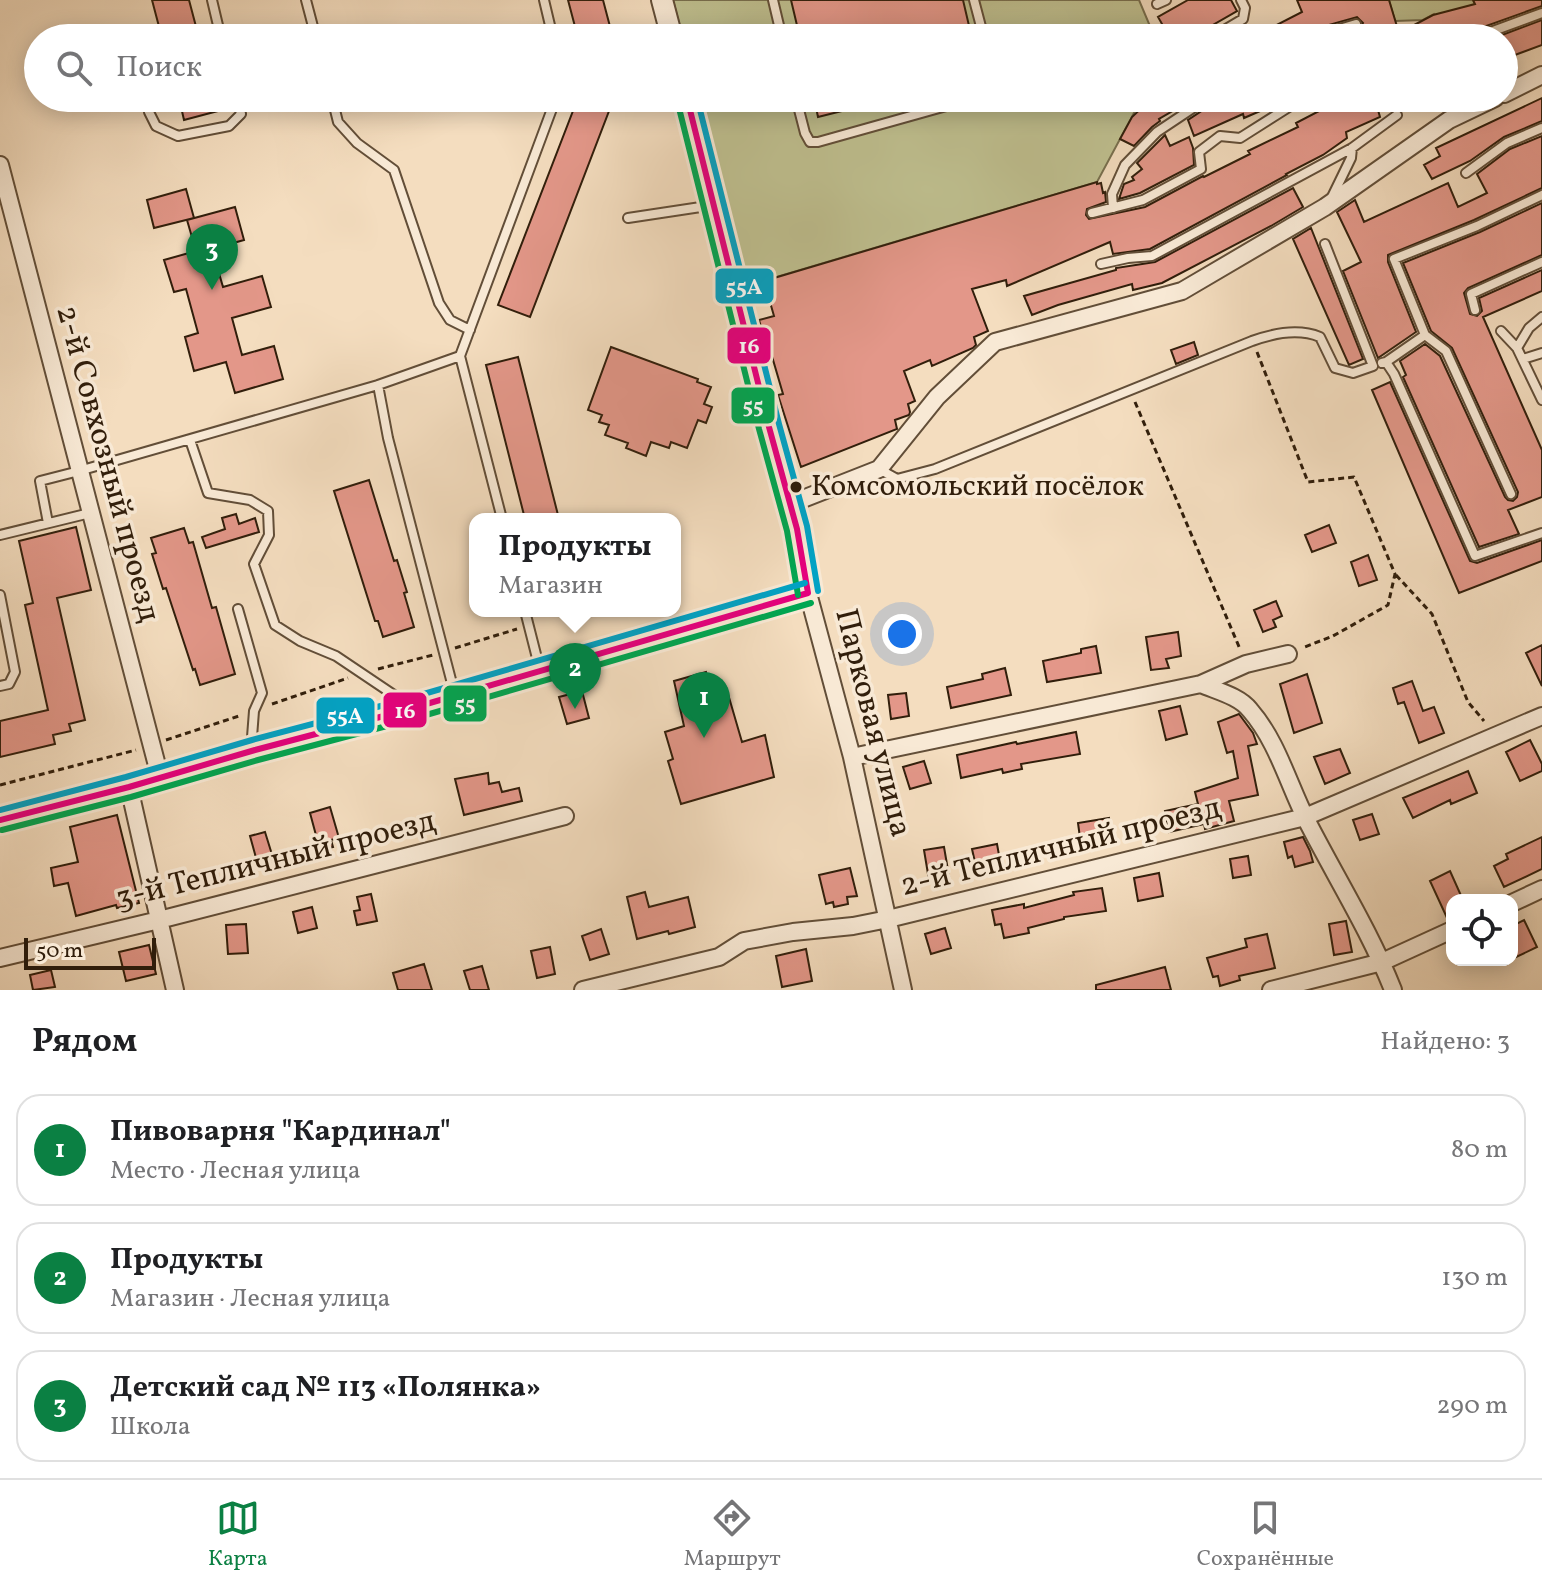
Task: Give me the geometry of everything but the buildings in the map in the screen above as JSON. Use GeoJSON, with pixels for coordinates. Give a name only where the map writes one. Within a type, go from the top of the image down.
{"type":"FeatureCollection","features":[{"type":"Feature","properties":{"kind":"street"},"geometry":{"type":"LineString","coordinates":[[662,0],[668,24]]}},
{"type":"Feature","properties":{"kind":"street"},"geometry":{"type":"LineString","coordinates":[[1518,87],[1542,75]]}},
{"type":"Feature","properties":{"kind":"street","name":"Парковая улица"},"geometry":{"type":"LineString","coordinates":[[691,112],[797,529],[808,593],[852,757],[903,990]]}},
{"type":"Feature","properties":{"kind":"street"},"geometry":{"type":"LineString","coordinates":[[790,504],[879,469],[937,397],[995,342],[1182,291],[1328,205],[1449,120],[1466,112]]}},
{"type":"Feature","properties":{"kind":"street","name":"2-й Совхозный проезд"},"geometry":{"type":"LineString","coordinates":[[1,176],[160,777]]}},
{"type":"Feature","properties":{"kind":"street"},"geometry":{"type":"LineString","coordinates":[[0,820],[399,712],[808,593]]}},
{"type":"Feature","properties":{"kind":"street"},"geometry":{"type":"LineString","coordinates":[[852,757],[1201,684],[1246,664],[1288,654]]}},
{"type":"Feature","properties":{"kind":"street"},"geometry":{"type":"LineString","coordinates":[[1201,684],[1248,707],[1268,736],[1305,817],[1382,962],[1393,990]]}},
{"type":"Feature","properties":{"kind":"street","name":"2-й Тепличный проезд"},"geometry":{"type":"LineString","coordinates":[[583,990],[719,957],[744,941],[888,919],[1305,817],[1542,716]]}},
{"type":"Feature","properties":{"kind":"street"},"geometry":{"type":"LineString","coordinates":[[129,787],[175,990]]}},
{"type":"Feature","properties":{"kind":"street","name":"3-й Тепличный проезд"},"geometry":{"type":"LineString","coordinates":[[0,958],[565,816]]}},
{"type":"Feature","properties":{"kind":"street"},"geometry":{"type":"LineString","coordinates":[[1518,900],[1542,889]]}},
{"type":"Feature","properties":{"kind":"street"},"geometry":{"type":"LineString","coordinates":[[1271,990],[1382,962],[1446,933]]}},
{"type":"Feature","properties":{"kind":"lane"},"geometry":{"type":"LineString","coordinates":[[212,0],[218,24]]}},
{"type":"Feature","properties":{"kind":"lane"},"geometry":{"type":"LineString","coordinates":[[306,0],[312,24]]}},
{"type":"Feature","properties":{"kind":"lane"},"geometry":{"type":"LineString","coordinates":[[544,0],[550,24]]}},
{"type":"Feature","properties":{"kind":"lane"},"geometry":{"type":"LineString","coordinates":[[773,0],[779,24]]}},
{"type":"Feature","properties":{"kind":"lane"},"geometry":{"type":"LineString","coordinates":[[974,0],[980,24]]}},
{"type":"Feature","properties":{"kind":"lane"},"geometry":{"type":"LineString","coordinates":[[1235,24],[1243,19],[1245,8],[1241,0]]}},
{"type":"Feature","properties":{"kind":"lane"},"geometry":{"type":"LineString","coordinates":[[1512,24],[1542,13]]}},
{"type":"Feature","properties":{"kind":"lane"},"geometry":{"type":"LineString","coordinates":[[149,112],[156,126],[178,136],[229,126],[240,112]]}},
{"type":"Feature","properties":{"kind":"lane"},"geometry":{"type":"LineString","coordinates":[[336,112],[338,122],[357,143],[394,170],[439,303],[450,320],[470,330]]}},
{"type":"Feature","properties":{"kind":"lane"},"geometry":{"type":"LineString","coordinates":[[500,513],[460,356],[551,112]]}},
{"type":"Feature","properties":{"kind":"lane"},"geometry":{"type":"LineString","coordinates":[[800,112],[810,142],[925,112]]}},
{"type":"Feature","properties":{"kind":"lane"},"geometry":{"type":"LineString","coordinates":[[1113,208],[1112,194],[1125,165],[1157,132],[1187,112]]}},
{"type":"Feature","properties":{"kind":"lane"},"geometry":{"type":"LineString","coordinates":[[1092,213],[1143,200],[1201,169],[1199,152],[1220,136],[1240,138],[1281,112]]}},
{"type":"Feature","properties":{"kind":"lane"},"geometry":{"type":"LineString","coordinates":[[1101,264],[1152,256],[1352,148],[1397,115]]}},
{"type":"Feature","properties":{"kind":"lane"},"geometry":{"type":"LineString","coordinates":[[1466,173],[1507,143],[1542,128]]}},
{"type":"Feature","properties":{"kind":"lane"},"geometry":{"type":"LineString","coordinates":[[1328,205],[1351,158],[1352,148]]}},
{"type":"Feature","properties":{"kind":"lane"},"geometry":{"type":"LineString","coordinates":[[1511,494],[1446,351],[1425,335],[1394,259],[1477,226],[1542,195]]}},
{"type":"Feature","properties":{"kind":"lane"},"geometry":{"type":"LineString","coordinates":[[628,218],[714,205]]}},
{"type":"Feature","properties":{"kind":"lane"},"geometry":{"type":"LineString","coordinates":[[1325,244],[1373,366]]}},
{"type":"Feature","properties":{"kind":"lane"},"geometry":{"type":"LineString","coordinates":[[1475,310],[1471,294],[1542,262]]}},
{"type":"Feature","properties":{"kind":"lane"},"geometry":{"type":"LineString","coordinates":[[1517,348],[1529,328],[1542,317]]}},
{"type":"Feature","properties":{"kind":"lane"},"geometry":{"type":"LineString","coordinates":[[1501,331],[1517,348],[1539,385],[1542,400]]}},
{"type":"Feature","properties":{"kind":"lane"},"geometry":{"type":"LineString","coordinates":[[879,469],[897,479],[935,469],[1252,341],[1286,332],[1310,333],[1320,337],[1335,368],[1353,373],[1386,362],[1425,335]]}},
{"type":"Feature","properties":{"kind":"lane"},"geometry":{"type":"LineString","coordinates":[[1523,359],[1542,353]]}},
{"type":"Feature","properties":{"kind":"lane"},"geometry":{"type":"LineString","coordinates":[[48,523],[40,481],[378,385],[460,356]]}},
{"type":"Feature","properties":{"kind":"lane"},"geometry":{"type":"LineString","coordinates":[[1386,362],[1475,556],[1542,533]]}},
{"type":"Feature","properties":{"kind":"lane"},"geometry":{"type":"LineString","coordinates":[[378,385],[388,438],[455,696]]}},
{"type":"Feature","properties":{"kind":"lane"},"geometry":{"type":"LineString","coordinates":[[190,440],[208,493],[250,500],[268,511],[269,535],[254,564],[275,625],[300,641],[336,656],[394,695],[399,712]]}},
{"type":"Feature","properties":{"kind":"lane"},"geometry":{"type":"LineString","coordinates":[[0,535],[90,513]]}},
{"type":"Feature","properties":{"kind":"lane"},"geometry":{"type":"LineString","coordinates":[[0,595],[15,672],[9,684],[0,686]]}},
{"type":"Feature","properties":{"kind":"lane"},"geometry":{"type":"LineString","coordinates":[[238,609],[262,693],[254,711],[252,737],[255,750]]}},
{"type":"Feature","properties":{"kind":"lane"},"geometry":{"type":"LineString","coordinates":[[526,617],[540,671]]}},
{"type":"Feature","properties":{"kind":"path"},"geometry":{"type":"LineString","coordinates":[[1252,341],[1308,482],[1354,477],[1395,574],[1432,614],[1468,702],[1497,736]]}},
{"type":"Feature","properties":{"kind":"path"},"geometry":{"type":"LineString","coordinates":[[1130,391],[1246,664]]}},
{"type":"Feature","properties":{"kind":"path"},"geometry":{"type":"LineString","coordinates":[[1288,654],[1333,636],[1388,605],[1395,574]]}},
{"type":"Feature","properties":{"kind":"green space"},"geometry":{"type":"Polygon","coordinates":[[[673,0],[1139,0],[1149,24],[679,24],[673,0]]]}},
{"type":"Feature","properties":{"kind":"green space"},"geometry":{"type":"Polygon","coordinates":[[[1389,0],[1473,0],[1475,4],[1440,22],[1434,14],[1423,20],[1395,21],[1389,0]]]}},
{"type":"Feature","properties":{"kind":"green space"},"geometry":{"type":"Polygon","coordinates":[[[702,112],[1134,112],[1097,182],[746,286],[702,112]]]}},
{"type":"Feature","properties":{"kind":"transit line","name":"55"},"geometry":{"type":"LineString","coordinates":[[680,112],[787,531],[798,595]]}},
{"type":"Feature","properties":{"kind":"transit line","name":"16"},"geometry":{"type":"LineString","coordinates":[[690,112],[797,529],[808,593]]}},
{"type":"Feature","properties":{"kind":"transit line","name":"55А"},"geometry":{"type":"LineString","coordinates":[[701,112],[807,526],[818,591]]}},
{"type":"Feature","properties":{"kind":"transit line","name":"55А"},"geometry":{"type":"LineString","coordinates":[[0,810],[396,702],[805,583]]}},
{"type":"Feature","properties":{"kind":"transit line","name":"16"},"geometry":{"type":"LineString","coordinates":[[0,820],[399,712],[808,593]]}},
{"type":"Feature","properties":{"kind":"transit line","name":"55"},"geometry":{"type":"LineString","coordinates":[[2,830],[402,722],[811,603]]}},
{"type":"Feature","properties":{"kind":"place","name":"Детский сад № 113 «Полянка»"},"geometry":{"type":"Point","coordinates":[212,290]}},
{"type":"Feature","properties":{"kind":"place","name":"Комсомольский посёлок"},"geometry":{"type":"Point","coordinates":[796,487]}},
{"type":"Feature","properties":{"kind":"place","name":"Продукты"},"geometry":{"type":"Point","coordinates":[575,709]}},
{"type":"Feature","properties":{"kind":"place","name":"Пивоварня \"Кардинал\""},"geometry":{"type":"Point","coordinates":[704,738]}}]}
